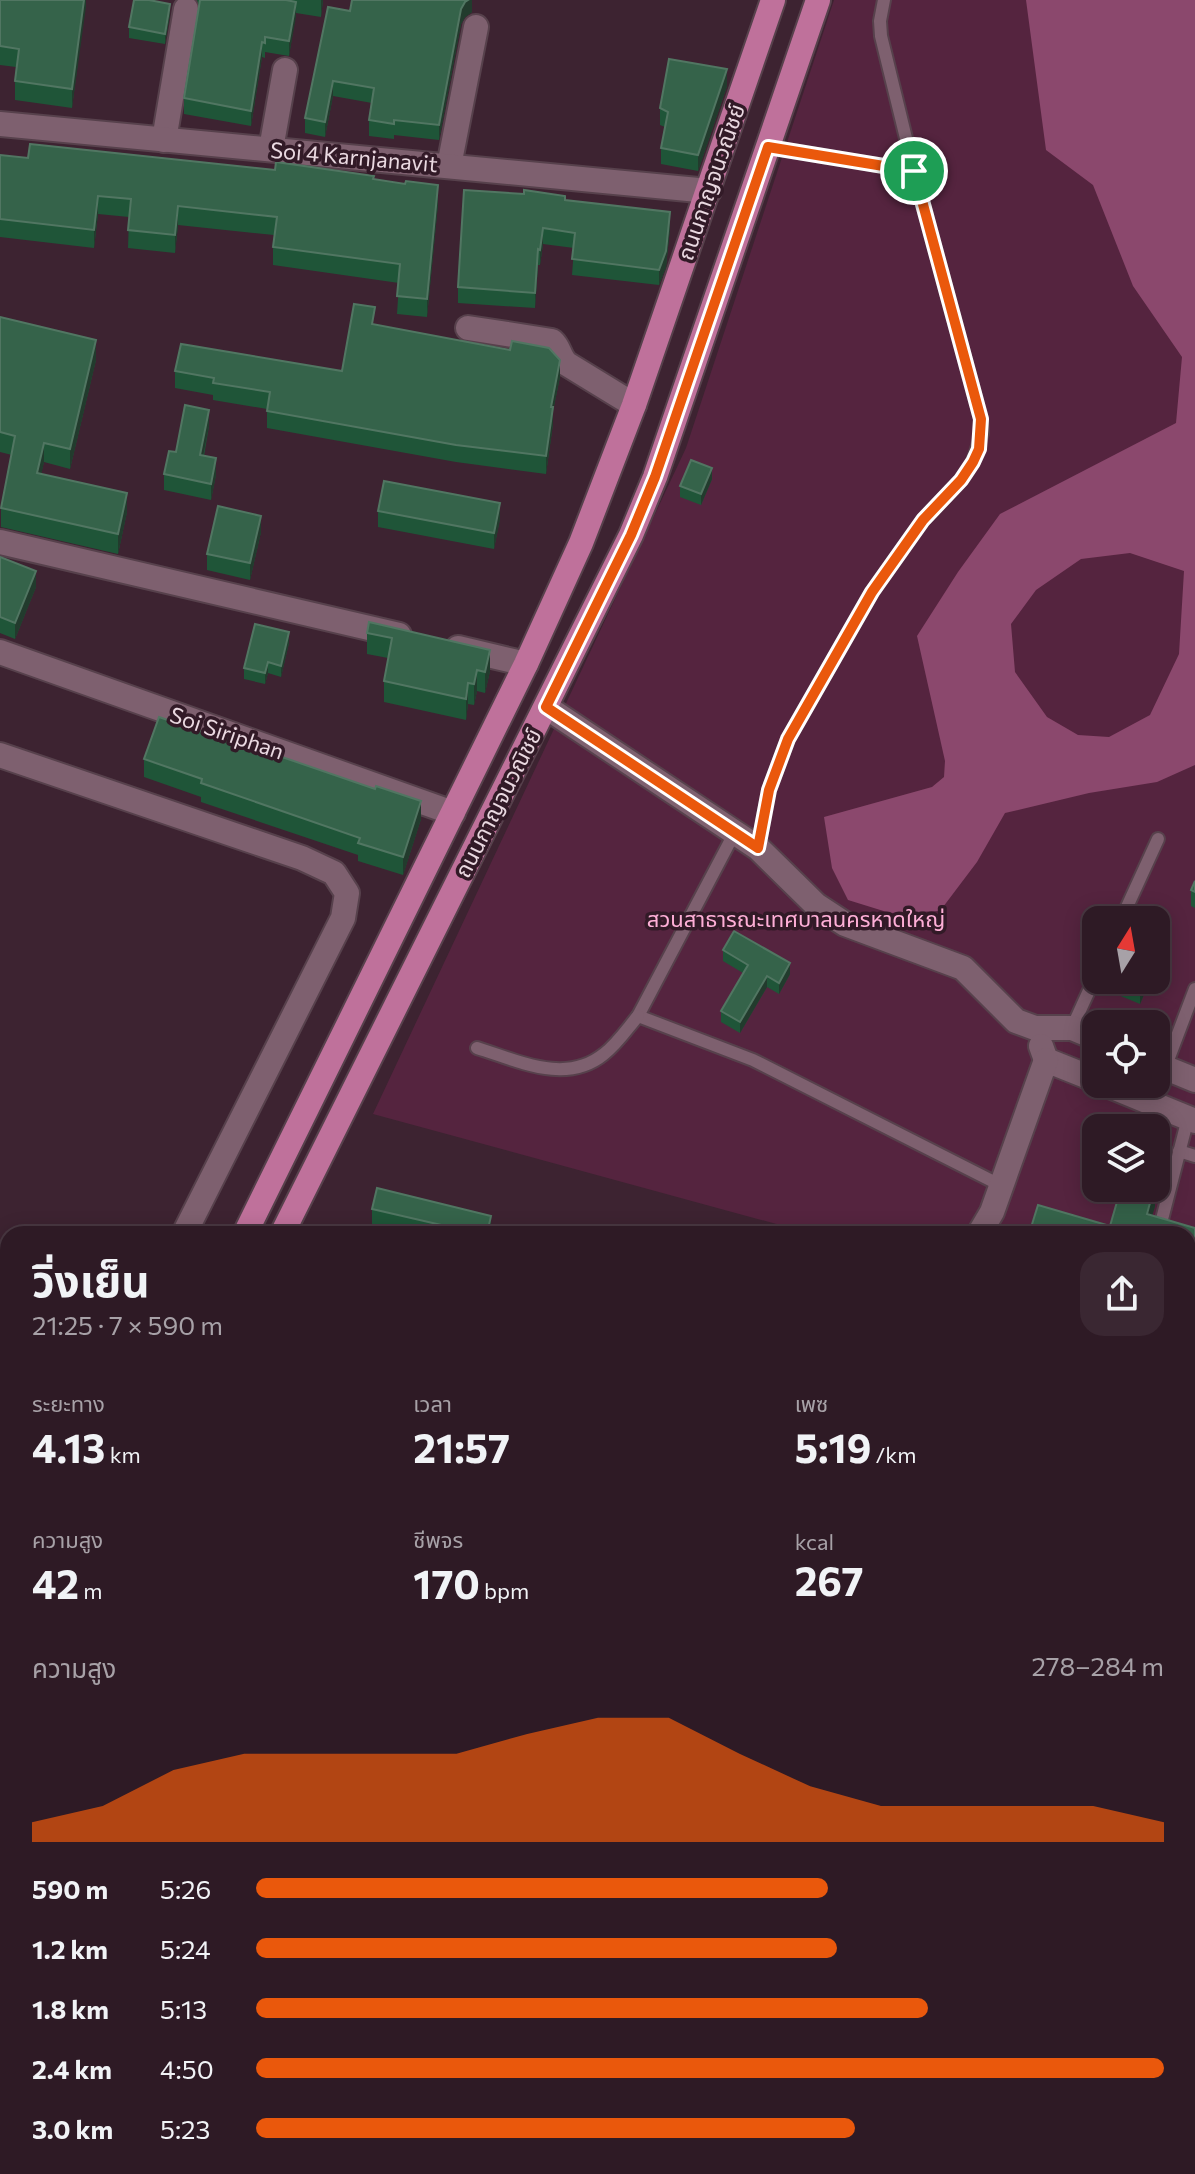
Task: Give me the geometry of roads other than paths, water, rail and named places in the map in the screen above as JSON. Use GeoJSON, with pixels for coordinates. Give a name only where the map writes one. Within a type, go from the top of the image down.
{"type":"FeatureCollection","features":[{"type":"Feature","properties":{"kind":"main road","name":"ถนนกาญจนวณิชย์"},"geometry":{"type":"LineString","coordinates":[[249,1226],[526,664],[587,530],[634,405],[773,0]]}},
{"type":"Feature","properties":{"kind":"main road","name":"ถนนกาญจนวณิชย์"},"geometry":{"type":"LineString","coordinates":[[286,1226],[631,535],[655,477],[818,0]]}},
{"type":"Feature","properties":{"kind":"street"},"geometry":{"type":"LineString","coordinates":[[164,140],[186,9]]}},
{"type":"Feature","properties":{"kind":"street"},"geometry":{"type":"LineString","coordinates":[[449,166],[476,27]]}},
{"type":"Feature","properties":{"kind":"street"},"geometry":{"type":"LineString","coordinates":[[271,149],[285,70]]}},
{"type":"Feature","properties":{"kind":"street","name":"Soi 4 Karnjanavit"},"geometry":{"type":"LineString","coordinates":[[0,124],[709,191]]}},
{"type":"Feature","properties":{"kind":"street"},"geometry":{"type":"LineString","coordinates":[[468,328],[552,341],[567,364],[634,405]]}},
{"type":"Feature","properties":{"kind":"street"},"geometry":{"type":"LineString","coordinates":[[0,542],[526,664]]}},
{"type":"Feature","properties":{"kind":"street","name":"Soi Siriphan"},"geometry":{"type":"LineString","coordinates":[[0,652],[453,813]]}},
{"type":"Feature","properties":{"kind":"street"},"geometry":{"type":"LineString","coordinates":[[546,707],[758,848],[830,915],[853,927],[963,968],[1016,1021],[1035,1028],[1072,1028],[1082,1032]]}},
{"type":"Feature","properties":{"kind":"street"},"geometry":{"type":"LineString","coordinates":[[0,755],[302,858],[334,873],[347,893],[343,918],[188,1226]]}},
{"type":"Feature","properties":{"kind":"street"},"geometry":{"type":"LineString","coordinates":[[984,1226],[1002,1186],[1046,1060],[1035,1028]]}},
{"type":"Feature","properties":{"kind":"street"},"geometry":{"type":"LineString","coordinates":[[1046,1060],[1082,1074]]}},
{"type":"Feature","properties":{"kind":"street"},"geometry":{"type":"LineString","coordinates":[[1170,1070],[1195,1080]]}},
{"type":"Feature","properties":{"kind":"street"},"geometry":{"type":"LineString","coordinates":[[1139,1098],[1191,1119]]}},
{"type":"Feature","properties":{"kind":"lane"},"geometry":{"type":"LineString","coordinates":[[758,848],[769,790],[782,751],[827,667],[872,592],[923,520],[961,480],[979,449],[981,419],[881,36],[884,0]]}},
{"type":"Feature","properties":{"kind":"lane"},"geometry":{"type":"LineString","coordinates":[[768,147],[914,171]]}},
{"type":"Feature","properties":{"kind":"lane"},"geometry":{"type":"LineString","coordinates":[[477,1048],[546,1069],[573,1070],[591,1064],[606,1053],[638,1016],[735,832]]}},
{"type":"Feature","properties":{"kind":"lane"},"geometry":{"type":"LineString","coordinates":[[1127,906],[1158,839]]}},
{"type":"Feature","properties":{"kind":"lane"},"geometry":{"type":"LineString","coordinates":[[1170,1044],[1195,989]]}},
{"type":"Feature","properties":{"kind":"lane"},"geometry":{"type":"LineString","coordinates":[[1072,1028],[1087,994]]}},
{"type":"Feature","properties":{"kind":"lane"},"geometry":{"type":"LineString","coordinates":[[638,1016],[753,1060],[1002,1186]]}},
{"type":"Feature","properties":{"kind":"lane"},"geometry":{"type":"LineString","coordinates":[[1160,1226],[1179,1151],[1191,1119]]}},
{"type":"Feature","properties":{"kind":"lane"},"geometry":{"type":"LineString","coordinates":[[1179,1151],[1195,1156]]}},
{"type":"Feature","properties":{"kind":"park label","name":"สวนสาธารณะเทศบาลนครหาดใหญ่"},"geometry":{"type":"Point","coordinates":[796,919]}}]}
